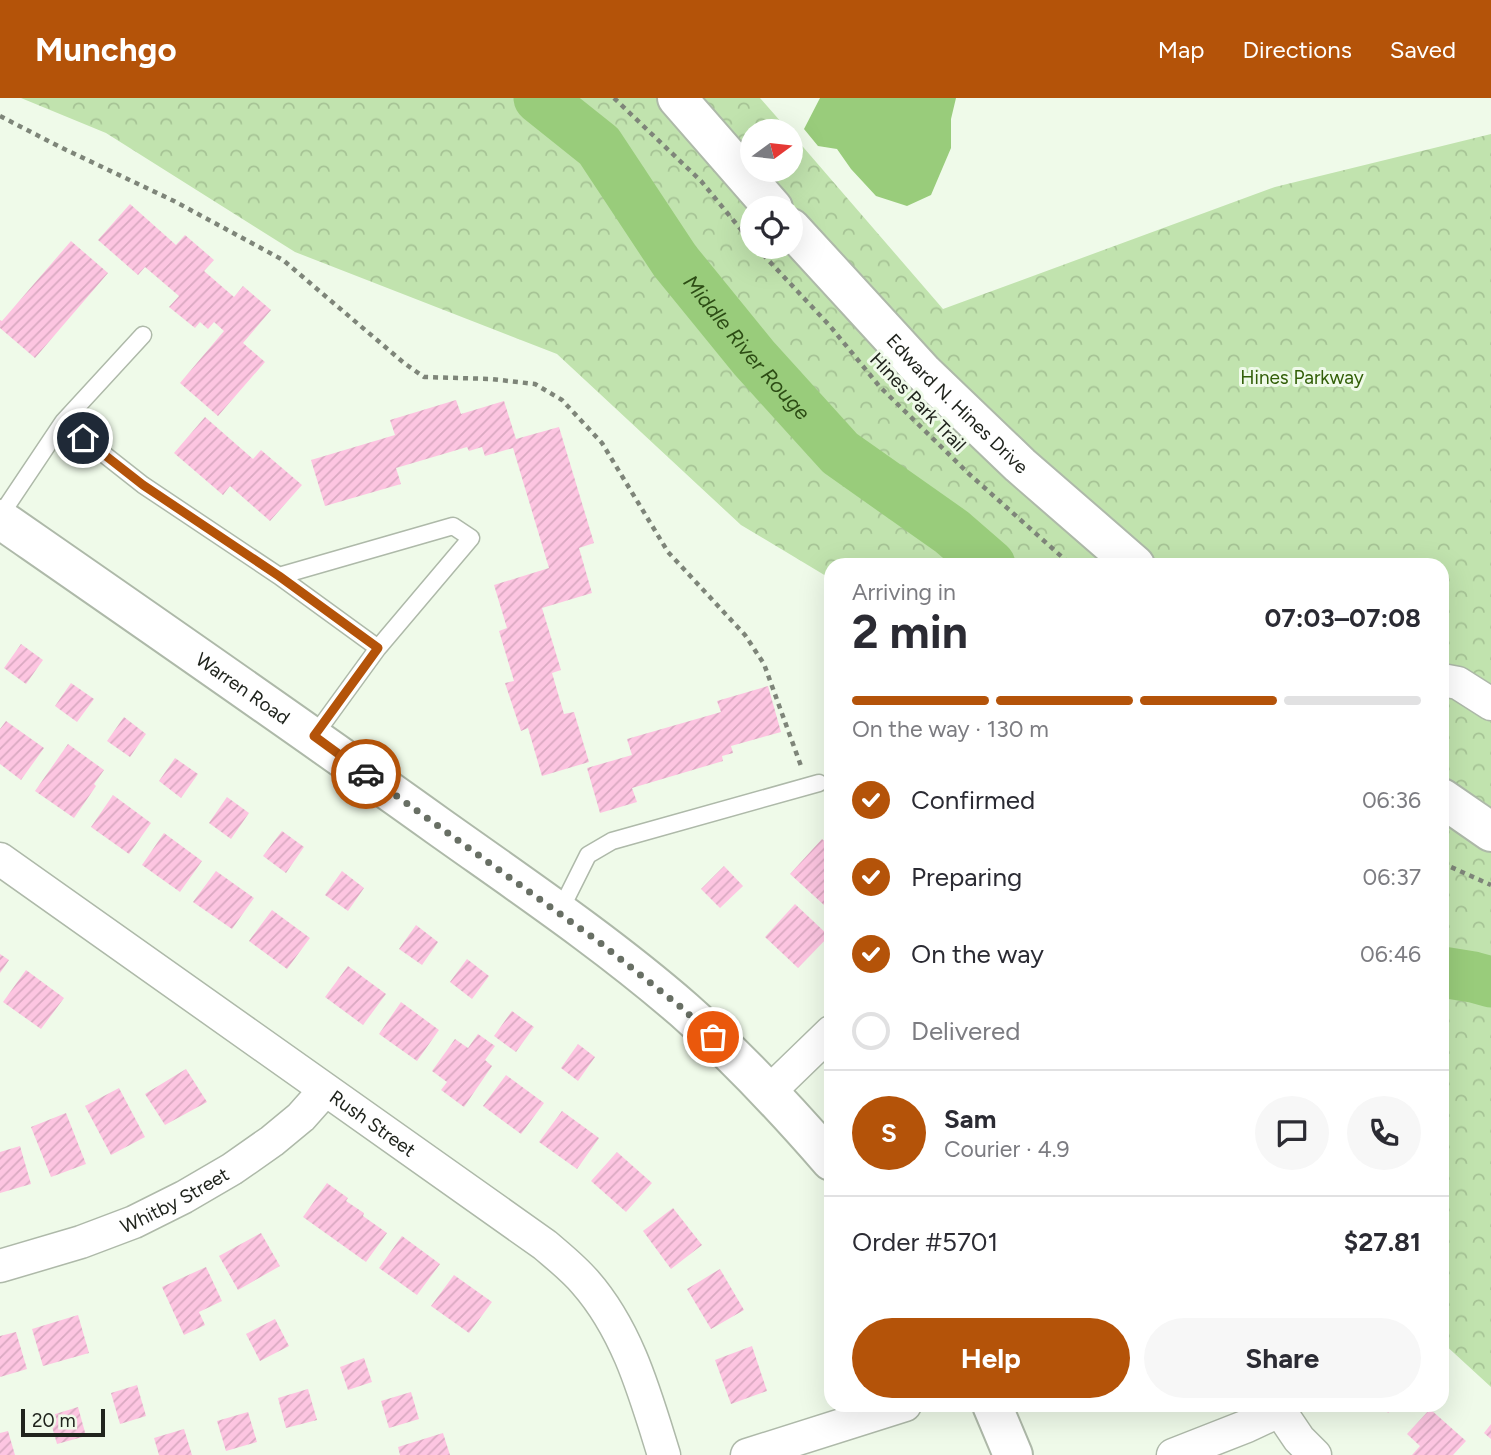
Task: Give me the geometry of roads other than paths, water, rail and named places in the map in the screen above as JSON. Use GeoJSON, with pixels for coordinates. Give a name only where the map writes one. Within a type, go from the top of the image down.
{"type":"FeatureCollection","features":[{"type":"Feature","properties":{"kind":"main road"},"geometry":{"type":"LineString","coordinates":[[677,98],[763,196]]}},
{"type":"Feature","properties":{"kind":"main road","name":"Edward N. Hines Drive"},"geometry":{"type":"LineString","coordinates":[[803,241],[924,373],[1020,465],[1127,558]]}},
{"type":"Feature","properties":{"kind":"main road","name":"Warren Road"},"geometry":{"type":"LineString","coordinates":[[0,518],[314,736],[599,942],[682,1008],[729,1051],[824,1153]]}},
{"type":"Feature","properties":{"kind":"main road"},"geometry":{"type":"LineString","coordinates":[[1449,803],[1491,832]]}},
{"type":"Feature","properties":{"kind":"main road"},"geometry":{"type":"LineString","coordinates":[[995,1412],[1013,1455]]}},
{"type":"Feature","properties":{"kind":"street"},"geometry":{"type":"LineString","coordinates":[[1449,681],[1458,683],[1491,704]]}},
{"type":"Feature","properties":{"kind":"street","name":"Rush Street"},"geometry":{"type":"LineString","coordinates":[[0,859],[545,1245],[566,1263],[586,1283],[608,1313],[630,1353],[664,1455]]}},
{"type":"Feature","properties":{"kind":"street"},"geometry":{"type":"LineString","coordinates":[[769,1091],[824,1039]]}},
{"type":"Feature","properties":{"kind":"street","name":"Whitby Street"},"geometry":{"type":"LineString","coordinates":[[0,1266],[92,1238],[134,1222],[184,1197],[232,1169],[272,1141],[301,1117],[325,1090]]}},
{"type":"Feature","properties":{"kind":"street"},"geometry":{"type":"LineString","coordinates":[[747,1455],[883,1412]]}},
{"type":"Feature","properties":{"kind":"street"},"geometry":{"type":"LineString","coordinates":[[1173,1455],[1247,1426],[1271,1412]]}},
{"type":"Feature","properties":{"kind":"street"},"geometry":{"type":"LineString","coordinates":[[1281,1412],[1299,1439],[1315,1455]]}},
{"type":"Feature","properties":{"kind":"lane"},"geometry":{"type":"LineString","coordinates":[[0,518],[63,422],[143,335]]}},
{"type":"Feature","properties":{"kind":"lane"},"geometry":{"type":"LineString","coordinates":[[63,422],[143,485],[279,576],[378,648]]}},
{"type":"Feature","properties":{"kind":"lane"},"geometry":{"type":"LineString","coordinates":[[279,576],[453,526],[471,538],[378,648],[314,736]]}},
{"type":"Feature","properties":{"kind":"lane"},"geometry":{"type":"LineString","coordinates":[[559,913],[588,855],[612,841],[814,784]]}},
{"type":"Feature","properties":{"kind":"waterway","name":"Middle River Rouge"},"geometry":{"type":"LineString","coordinates":[[539,98],[599,146],[675,261],[754,358],[840,453],[952,532],[982,558]]}},
{"type":"Feature","properties":{"kind":"waterway","name":"Middle River Rouge"},"geometry":{"type":"LineString","coordinates":[[1449,973],[1491,982]]}},
{"type":"Feature","properties":{"kind":"park label","name":"Hines Parkway"},"geometry":{"type":"Point","coordinates":[1302,377]}}]}
